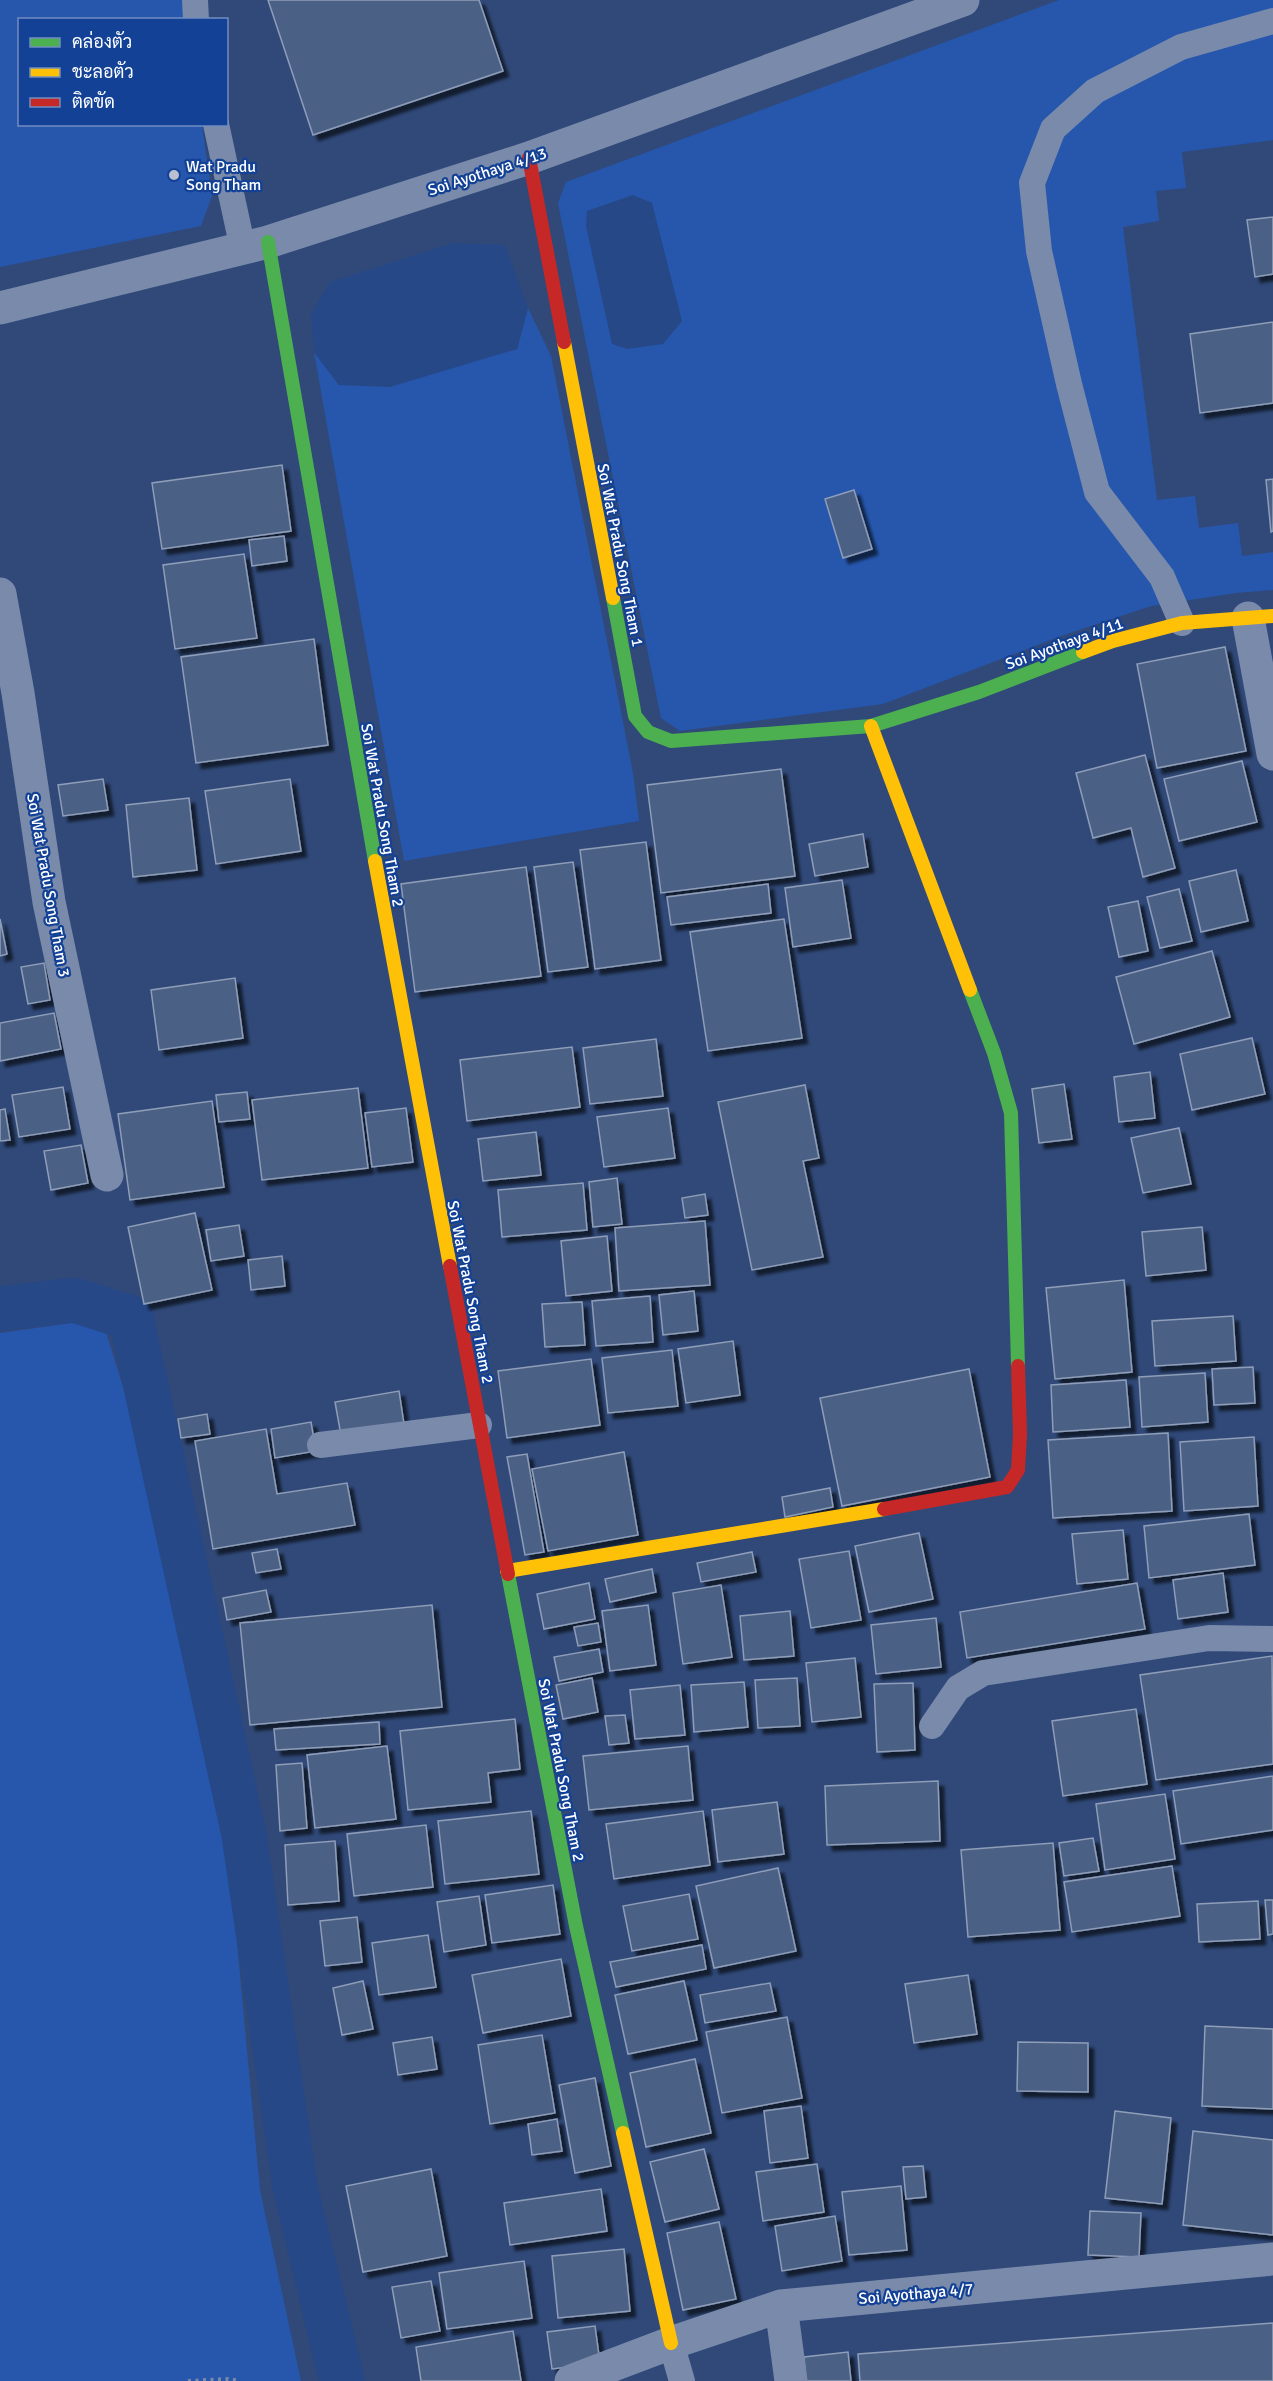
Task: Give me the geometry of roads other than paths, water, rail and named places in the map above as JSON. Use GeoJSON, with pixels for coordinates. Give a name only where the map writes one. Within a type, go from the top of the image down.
{"type":"FeatureCollection","features":[{"type":"Feature","properties":{"kind":"street","name":"Soi Ayothaya 4/13"},"geometry":{"type":"LineString","coordinates":[[0,308],[255,246],[530,158],[963,0]]}},
{"type":"Feature","properties":{"kind":"street","name":"Soi Wat Pradu Song Tham 1"},"geometry":{"type":"LineString","coordinates":[[530,158],[635,716],[648,732],[671,741],[871,726]]}},
{"type":"Feature","properties":{"kind":"street","name":"Soi Wat Pradu Song Tham 2"},"geometry":{"type":"LineString","coordinates":[[255,246],[576,1926],[671,2343]]}},
{"type":"Feature","properties":{"kind":"street","name":"Soi Wat Pradu Song Tham 3"},"geometry":{"type":"LineString","coordinates":[[0,594],[18,693],[49,902],[107,1175]]}},
{"type":"Feature","properties":{"kind":"street","name":"Soi Ayothaya 4/11"},"geometry":{"type":"LineString","coordinates":[[871,726],[979,692],[1113,641],[1182,623],[1261,617]]}},
{"type":"Feature","properties":{"kind":"street"},"geometry":{"type":"LineString","coordinates":[[1261,617],[1273,754]]}},
{"type":"Feature","properties":{"kind":"street"},"geometry":{"type":"LineString","coordinates":[[507,1572],[970,1495],[1007,1487],[1018,1470],[1020,1434],[1011,1113],[994,1053],[871,726]]}},
{"type":"Feature","properties":{"kind":"street","name":"Soi Ayothaya 4/7"},"geometry":{"type":"LineString","coordinates":[[571,2381],[671,2343],[781,2306],[1273,2259]]}},
{"type":"Feature","properties":{"kind":"street"},"geometry":{"type":"LineString","coordinates":[[781,2306],[791,2381]]}},
{"type":"Feature","properties":{"kind":"lane"},"geometry":{"type":"LineString","coordinates":[[195,0],[196,18]]}},
{"type":"Feature","properties":{"kind":"lane"},"geometry":{"type":"LineString","coordinates":[[1182,623],[1162,577],[1098,492],[1069,384],[1039,251],[1032,183],[1053,129],[1095,91],[1181,47],[1273,21]]}},
{"type":"Feature","properties":{"kind":"lane"},"geometry":{"type":"LineString","coordinates":[[217,126],[255,246]]}},
{"type":"Feature","properties":{"kind":"lane"},"geometry":{"type":"LineString","coordinates":[[320,1445],[479,1425]]}},
{"type":"Feature","properties":{"kind":"lane"},"geometry":{"type":"LineString","coordinates":[[932,1726],[958,1688],[983,1673],[1209,1638],[1273,1639]]}},
{"type":"Feature","properties":{"kind":"lane"},"geometry":{"type":"LineString","coordinates":[[671,2343],[682,2381]]}},
{"type":"Feature","properties":{"kind":"waterway"},"geometry":{"type":"LineString","coordinates":[[0,1309],[74,1300],[131,1318],[244,1835],[295,2187],[342,2381]]}},
{"type":"Feature","properties":{"kind":"place","name":"Wat Pradu Song Tham"},"geometry":{"type":"Point","coordinates":[174,175]}}]}
